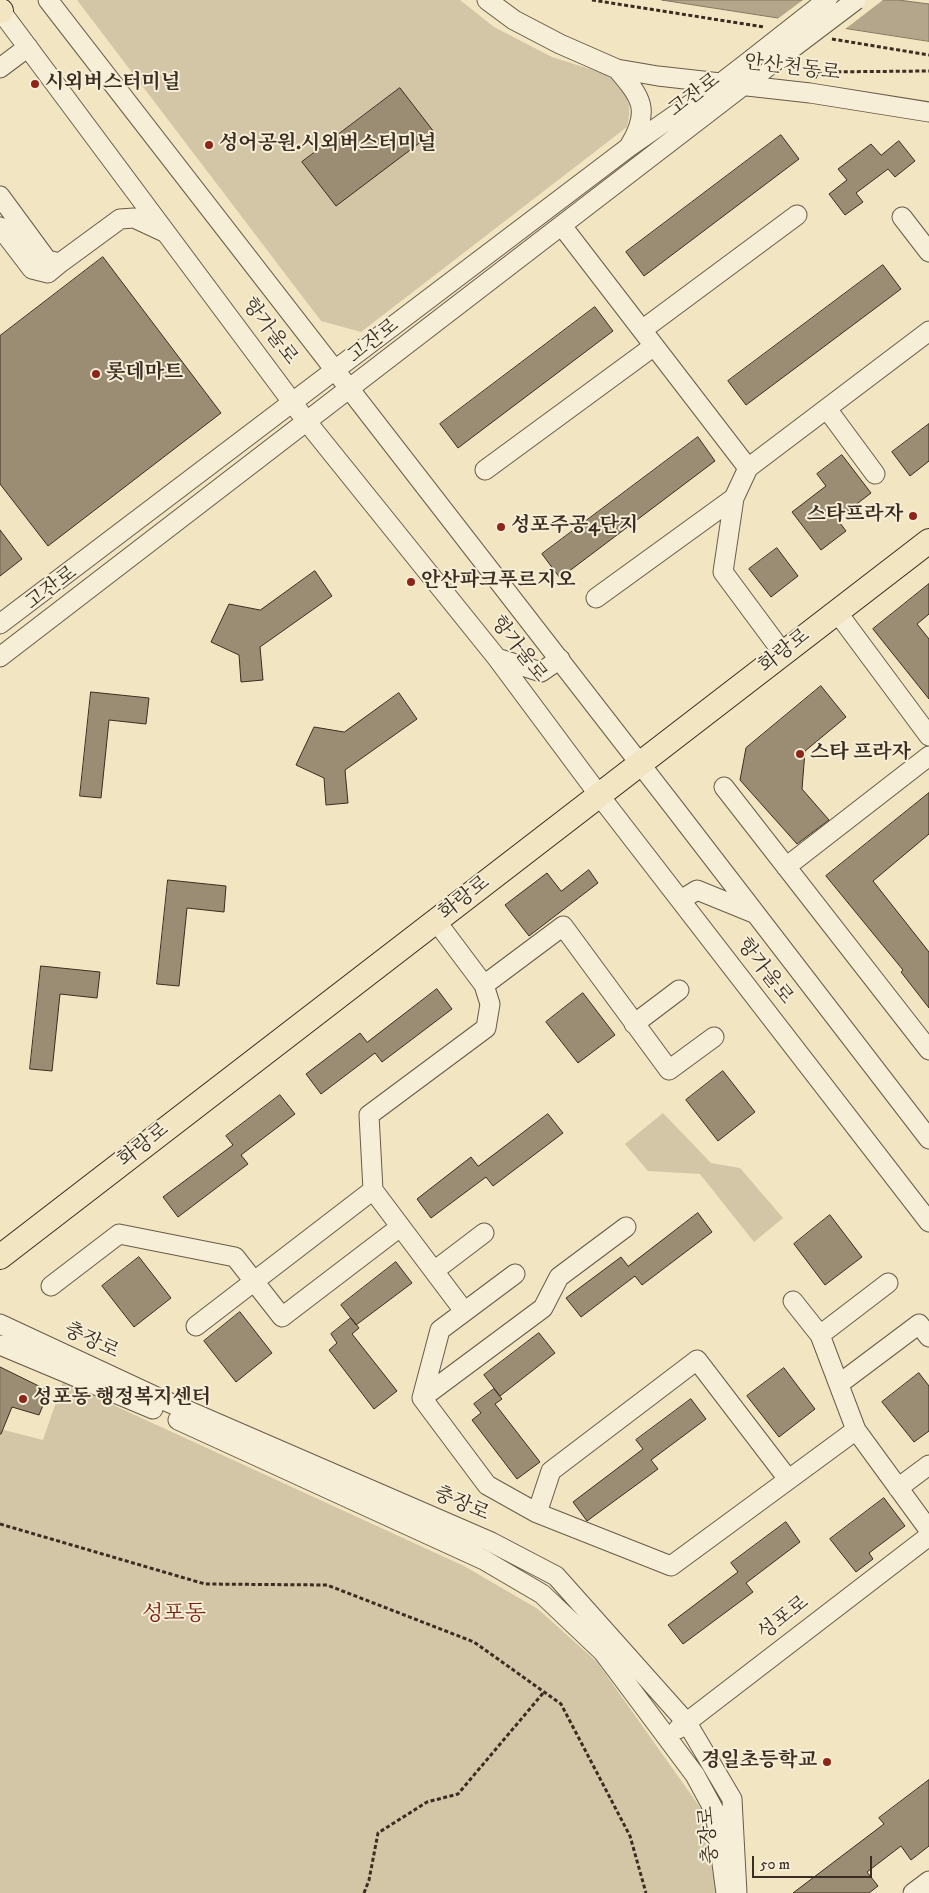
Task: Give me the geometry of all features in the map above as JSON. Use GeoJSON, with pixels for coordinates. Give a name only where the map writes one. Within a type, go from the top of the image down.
{"type":"FeatureCollection","features":[{"type":"Feature","properties":{"kind":"main road","name":"화랑로"},"geometry":{"type":"LineString","coordinates":[[0,1257],[929,541]]}},
{"type":"Feature","properties":{"kind":"street","name":"항가울로"},"geometry":{"type":"LineString","coordinates":[[48,0],[349,390],[641,763],[929,1139]]}},
{"type":"Feature","properties":{"kind":"street","name":"안산천동로"},"geometry":{"type":"LineString","coordinates":[[487,0],[514,20],[560,44],[617,69],[721,84],[746,85],[810,93],[929,112]]}},
{"type":"Feature","properties":{"kind":"street","name":"고잔로"},"geometry":{"type":"LineString","coordinates":[[0,624],[629,147],[721,84],[827,0]]}},
{"type":"Feature","properties":{"kind":"street","name":"고잔로"},"geometry":{"type":"LineString","coordinates":[[0,657],[856,0]]}},
{"type":"Feature","properties":{"kind":"street","name":"항가울로"},"geometry":{"type":"LineString","coordinates":[[0,10],[307,422],[497,658],[599,795],[929,1222]]}},
{"type":"Feature","properties":{"kind":"street"},"geometry":{"type":"LineString","coordinates":[[0,68],[28,47]]}},
{"type":"Feature","properties":{"kind":"street"},"geometry":{"type":"LineString","coordinates":[[617,69],[635,90],[640,102],[642,116],[638,132],[629,147]]}},
{"type":"Feature","properties":{"kind":"street"},"geometry":{"type":"LineString","coordinates":[[0,196],[47,260],[60,263]]}},
{"type":"Feature","properties":{"kind":"street"},"geometry":{"type":"LineString","coordinates":[[642,330],[797,215]]}},
{"type":"Feature","properties":{"kind":"street"},"geometry":{"type":"LineString","coordinates":[[902,217],[929,252]]}},
{"type":"Feature","properties":{"kind":"street"},"geometry":{"type":"LineString","coordinates":[[0,228],[32,269],[48,272],[120,219],[134,218],[166,233]]}},
{"type":"Feature","properties":{"kind":"street"},"geometry":{"type":"LineString","coordinates":[[562,226],[748,468]]}},
{"type":"Feature","properties":{"kind":"street"},"geometry":{"type":"LineString","coordinates":[[783,653],[723,572],[734,498],[748,468],[929,331]]}},
{"type":"Feature","properties":{"kind":"street"},"geometry":{"type":"LineString","coordinates":[[485,470],[654,346]]}},
{"type":"Feature","properties":{"kind":"street"},"geometry":{"type":"LineString","coordinates":[[826,409],[875,474]]}},
{"type":"Feature","properties":{"kind":"street"},"geometry":{"type":"LineString","coordinates":[[596,598],[734,498]]}},
{"type":"Feature","properties":{"kind":"street"},"geometry":{"type":"LineString","coordinates":[[836,612],[929,736]]}},
{"type":"Feature","properties":{"kind":"street"},"geometry":{"type":"LineString","coordinates":[[497,658],[541,672],[560,659]]}},
{"type":"Feature","properties":{"kind":"street"},"geometry":{"type":"LineString","coordinates":[[786,867],[929,756]]}},
{"type":"Feature","properties":{"kind":"street"},"geometry":{"type":"LineString","coordinates":[[724,787],[929,1050]]}},
{"type":"Feature","properties":{"kind":"street"},"geometry":{"type":"LineString","coordinates":[[681,900],[696,890],[757,915]]}},
{"type":"Feature","properties":{"kind":"street"},"geometry":{"type":"LineString","coordinates":[[436,921],[484,985],[490,1004],[486,1028],[369,1115],[372,1190],[464,1311]]}},
{"type":"Feature","properties":{"kind":"street"},"geometry":{"type":"LineString","coordinates":[[484,985],[563,926],[669,1070],[714,1037]]}},
{"type":"Feature","properties":{"kind":"street"},"geometry":{"type":"LineString","coordinates":[[634,1024],[679,990]]}},
{"type":"Feature","properties":{"kind":"street"},"geometry":{"type":"LineString","coordinates":[[196,1326],[372,1190]]}},
{"type":"Feature","properties":{"kind":"street"},"geometry":{"type":"LineString","coordinates":[[51,1286],[119,1234],[235,1257],[282,1317],[400,1227]]}},
{"type":"Feature","properties":{"kind":"street"},"geometry":{"type":"LineString","coordinates":[[422,1398],[543,1308],[559,1278],[626,1227]]}},
{"type":"Feature","properties":{"kind":"street"},"geometry":{"type":"LineString","coordinates":[[434,1271],[484,1234]]}},
{"type":"Feature","properties":{"kind":"street"},"geometry":{"type":"LineString","coordinates":[[422,1398],[440,1330],[514,1274]]}},
{"type":"Feature","properties":{"kind":"street"},"geometry":{"type":"LineString","coordinates":[[820,1335],[888,1283]]}},
{"type":"Feature","properties":{"kind":"street"},"geometry":{"type":"LineString","coordinates":[[793,1301],[820,1335],[856,1430],[929,1530]]}},
{"type":"Feature","properties":{"kind":"street","name":"충장로"},"geometry":{"type":"LineString","coordinates":[[0,1324],[161,1399],[492,1542],[556,1576],[687,1723],[732,1799],[737,1893]]}},
{"type":"Feature","properties":{"kind":"street"},"geometry":{"type":"LineString","coordinates":[[838,1384],[919,1324],[929,1337]]}},
{"type":"Feature","properties":{"kind":"street","name":"충장로"},"geometry":{"type":"LineString","coordinates":[[0,1345],[155,1410],[484,1560],[542,1594],[602,1652],[695,1776],[715,1812],[726,1893]]}},
{"type":"Feature","properties":{"kind":"street"},"geometry":{"type":"LineString","coordinates":[[537,1513],[550,1471],[697,1360],[788,1480]]}},
{"type":"Feature","properties":{"kind":"street"},"geometry":{"type":"LineString","coordinates":[[422,1398],[487,1485],[537,1513],[671,1566],[856,1430]]}},
{"type":"Feature","properties":{"kind":"street"},"geometry":{"type":"LineString","coordinates":[[898,1488],[929,1465]]}},
{"type":"Feature","properties":{"kind":"street","name":"성포로"},"geometry":{"type":"LineString","coordinates":[[666,1738],[929,1536]]}},
{"type":"Feature","properties":{"kind":"street"},"geometry":{"type":"LineString","coordinates":[[913,1893],[929,1880]]}},
{"type":"Feature","properties":{"kind":"path"},"geometry":{"type":"LineString","coordinates":[[592,0],[764,28]]}},
{"type":"Feature","properties":{"kind":"path"},"geometry":{"type":"LineString","coordinates":[[822,37],[929,55]]}},
{"type":"Feature","properties":{"kind":"path"},"geometry":{"type":"LineString","coordinates":[[810,93],[818,72],[929,71]]}},
{"type":"Feature","properties":{"kind":"path"},"geometry":{"type":"LineString","coordinates":[[0,1524],[205,1584],[327,1585],[474,1642],[561,1704],[630,1836],[646,1893]]}},
{"type":"Feature","properties":{"kind":"path"},"geometry":{"type":"LineString","coordinates":[[364,1893],[369,1880],[378,1833],[428,1802],[458,1794],[544,1692]]}},
{"type":"Feature","properties":{"kind":"shaded area"},"geometry":{"type":"Polygon","coordinates":[[[77,0],[460,0],[494,27],[552,57],[615,77],[628,100],[629,119],[627,127],[361,332],[321,321],[77,0]]]}},
{"type":"Feature","properties":{"kind":"shaded area"},"geometry":{"type":"Polygon","coordinates":[[[662,0],[898,0],[929,4],[929,41],[662,0]]]}},
{"type":"Feature","properties":{"kind":"shaded area"},"geometry":{"type":"Polygon","coordinates":[[[663,1113],[711,1163],[740,1168],[783,1218],[754,1242],[700,1174],[648,1171],[625,1144],[663,1113]]]}},
{"type":"Feature","properties":{"kind":"shaded area"},"geometry":{"type":"Polygon","coordinates":[[[63,1382],[464,1566],[538,1609],[597,1662],[702,1810],[716,1893],[0,1893],[0,1429],[43,1440],[63,1382]]]}},
{"type":"Feature","properties":{"kind":"pier"},"geometry":{"type":"Polygon","coordinates":[[[803,0],[883,0],[844,30],[776,20],[803,0]]]}},
{"type":"Feature","properties":{"kind":"building"},"geometry":{"type":"Polygon","coordinates":[[[400,88],[434,132],[336,206],[302,162],[400,88]]]}},
{"type":"Feature","properties":{"kind":"building"},"geometry":{"type":"Polygon","coordinates":[[[781,135],[799,159],[644,276],[626,252],[781,135]]]}},
{"type":"Feature","properties":{"kind":"building"},"geometry":{"type":"Polygon","coordinates":[[[899,141],[915,161],[895,177],[888,169],[856,193],[863,202],[845,215],[829,194],[847,180],[838,169],[871,144],[881,155],[899,141]]]}},
{"type":"Feature","properties":{"kind":"building","name":"롯데마트"},"geometry":{"type":"Polygon","coordinates":[[[103,257],[221,413],[48,546],[0,484],[0,336],[103,257]]]}},
{"type":"Feature","properties":{"kind":"building"},"geometry":{"type":"Polygon","coordinates":[[[883,265],[901,289],[746,405],[728,381],[883,265]]]}},
{"type":"Feature","properties":{"kind":"building"},"geometry":{"type":"Polygon","coordinates":[[[595,307],[613,331],[458,448],[440,424],[595,307]]]}},
{"type":"Feature","properties":{"kind":"building"},"geometry":{"type":"Polygon","coordinates":[[[929,424],[929,461],[910,476],[892,452],[929,424]]]}},
{"type":"Feature","properties":{"kind":"building"},"geometry":{"type":"Polygon","coordinates":[[[698,437],[715,461],[560,578],[542,554],[698,437]]]}},
{"type":"Feature","properties":{"kind":"building"},"geometry":{"type":"Polygon","coordinates":[[[842,455],[871,493],[837,519],[846,531],[821,550],[792,512],[826,486],[817,474],[842,455]]]}},
{"type":"Feature","properties":{"kind":"building"},"geometry":{"type":"Polygon","coordinates":[[[0,530],[22,559],[0,576],[0,530]]]}},
{"type":"Feature","properties":{"kind":"building"},"geometry":{"type":"Polygon","coordinates":[[[777,548],[798,576],[771,597],[749,569],[777,548]]]}},
{"type":"Feature","properties":{"kind":"building"},"geometry":{"type":"Polygon","coordinates":[[[315,571],[332,596],[260,647],[263,680],[241,682],[239,655],[211,642],[229,604],[260,610],[315,571]]]}},
{"type":"Feature","properties":{"kind":"building"},"geometry":{"type":"Polygon","coordinates":[[[929,584],[929,614],[917,624],[929,639],[929,699],[873,629],[929,584]]]}},
{"type":"Feature","properties":{"kind":"building"},"geometry":{"type":"Polygon","coordinates":[[[821,686],[846,717],[805,751],[802,789],[829,820],[797,844],[740,780],[746,748],[821,686]]]}},
{"type":"Feature","properties":{"kind":"building"},"geometry":{"type":"Polygon","coordinates":[[[91,692],[149,698],[146,724],[109,720],[101,798],[80,796],[91,692]]]}},
{"type":"Feature","properties":{"kind":"building"},"geometry":{"type":"Polygon","coordinates":[[[399,693],[417,719],[345,770],[348,803],[326,805],[324,778],[296,765],[314,727],[344,732],[399,693]]]}},
{"type":"Feature","properties":{"kind":"building"},"geometry":{"type":"Polygon","coordinates":[[[929,793],[929,834],[873,881],[929,952],[929,1008],[901,972],[903,970],[826,876],[929,793]]]}},
{"type":"Feature","properties":{"kind":"building"},"geometry":{"type":"Polygon","coordinates":[[[589,870],[598,883],[529,936],[505,905],[547,873],[561,891],[589,870]]]}},
{"type":"Feature","properties":{"kind":"building"},"geometry":{"type":"Polygon","coordinates":[[[168,880],[226,886],[224,912],[187,908],[179,986],[157,984],[168,880]]]}},
{"type":"Feature","properties":{"kind":"building"},"geometry":{"type":"Polygon","coordinates":[[[41,966],[100,972],[97,998],[60,994],[52,1071],[30,1069],[41,966]]]}},
{"type":"Feature","properties":{"kind":"building"},"geometry":{"type":"Polygon","coordinates":[[[437,989],[452,1009],[382,1062],[375,1053],[321,1094],[306,1074],[360,1033],[367,1042],[437,989]]]}},
{"type":"Feature","properties":{"kind":"building"},"geometry":{"type":"Polygon","coordinates":[[[583,993],[615,1035],[578,1063],[546,1022],[583,993]]]}},
{"type":"Feature","properties":{"kind":"building"},"geometry":{"type":"Polygon","coordinates":[[[723,1071],[755,1112],[718,1141],[686,1100],[723,1071]]]}},
{"type":"Feature","properties":{"kind":"building"},"geometry":{"type":"Polygon","coordinates":[[[280,1095],[295,1114],[241,1155],[248,1164],[178,1217],[163,1197],[233,1145],[226,1136],[280,1095]]]}},
{"type":"Feature","properties":{"kind":"building"},"geometry":{"type":"Polygon","coordinates":[[[548,1114],[563,1133],[493,1186],[486,1177],[431,1218],[417,1199],[471,1157],[478,1166],[548,1114]]]}},
{"type":"Feature","properties":{"kind":"building"},"geometry":{"type":"Polygon","coordinates":[[[698,1213],[712,1232],[642,1285],[635,1276],[581,1317],[566,1298],[621,1257],[628,1266],[698,1213]]]}},
{"type":"Feature","properties":{"kind":"building"},"geometry":{"type":"Polygon","coordinates":[[[830,1215],[862,1257],[825,1285],[794,1244],[830,1215]]]}},
{"type":"Feature","properties":{"kind":"building"},"geometry":{"type":"Polygon","coordinates":[[[139,1257],[171,1298],[134,1327],[102,1286],[139,1257]]]}},
{"type":"Feature","properties":{"kind":"building"},"geometry":{"type":"Polygon","coordinates":[[[396,1262],[412,1283],[356,1325],[341,1305],[396,1262]]]}},
{"type":"Feature","properties":{"kind":"building"},"geometry":{"type":"Polygon","coordinates":[[[240,1312],[272,1353],[236,1382],[204,1341],[240,1312]]]}},
{"type":"Feature","properties":{"kind":"building"},"geometry":{"type":"Polygon","coordinates":[[[351,1318],[359,1328],[352,1334],[397,1391],[374,1409],[329,1350],[337,1343],[331,1334],[351,1318]]]}},
{"type":"Feature","properties":{"kind":"building"},"geometry":{"type":"Polygon","coordinates":[[[539,1333],[555,1353],[500,1396],[484,1375],[539,1333]]]}},
{"type":"Feature","properties":{"kind":"building","name":"성포동 행정복지센터"},"geometry":{"type":"Polygon","coordinates":[[[0,1367],[49,1391],[39,1415],[12,1407],[1,1434],[0,1434],[0,1367]]]}},
{"type":"Feature","properties":{"kind":"building"},"geometry":{"type":"Polygon","coordinates":[[[784,1368],[815,1409],[779,1437],[747,1396],[784,1368]]]}},
{"type":"Feature","properties":{"kind":"building"},"geometry":{"type":"Polygon","coordinates":[[[919,1373],[929,1386],[929,1431],[914,1442],[882,1402],[919,1373]]]}},
{"type":"Feature","properties":{"kind":"building"},"geometry":{"type":"Polygon","coordinates":[[[494,1389],[502,1399],[495,1404],[540,1462],[517,1479],[472,1420],[481,1413],[474,1404],[494,1389]]]}},
{"type":"Feature","properties":{"kind":"building"},"geometry":{"type":"Polygon","coordinates":[[[691,1399],[706,1419],[651,1460],[658,1469],[587,1521],[573,1502],[643,1449],[636,1440],[691,1399]]]}},
{"type":"Feature","properties":{"kind":"building"},"geometry":{"type":"Polygon","coordinates":[[[884,1498],[905,1526],[869,1553],[873,1559],[856,1572],[830,1539],[884,1498]]]}},
{"type":"Feature","properties":{"kind":"building"},"geometry":{"type":"Polygon","coordinates":[[[786,1522],[800,1542],[746,1583],[753,1592],[683,1644],[668,1625],[738,1572],[731,1563],[786,1522]]]}},
{"type":"Feature","properties":{"kind":"building"},"geometry":{"type":"Polygon","coordinates":[[[929,1780],[929,1846],[911,1860],[901,1846],[867,1872],[878,1886],[869,1893],[793,1893],[884,1824],[879,1818],[929,1780]]]}},
{"type":"Feature","properties":{"kind":"place","name":"시외버스터미널"},"geometry":{"type":"Point","coordinates":[35,84]}},
{"type":"Feature","properties":{"kind":"place","name":"성어공원.시외버스터미널"},"geometry":{"type":"Point","coordinates":[209,145]}},
{"type":"Feature","properties":{"kind":"place","name":"롯데마트"},"geometry":{"type":"Point","coordinates":[96,374]}},
{"type":"Feature","properties":{"kind":"place","name":"스타프라자"},"geometry":{"type":"Point","coordinates":[913,516]}},
{"type":"Feature","properties":{"kind":"place","name":"성포주공4단지"},"geometry":{"type":"Point","coordinates":[501,527]}},
{"type":"Feature","properties":{"kind":"place","name":"안산파크푸르지오"},"geometry":{"type":"Point","coordinates":[411,582]}},
{"type":"Feature","properties":{"kind":"place","name":"스타 프라자"},"geometry":{"type":"Point","coordinates":[800,754]}},
{"type":"Feature","properties":{"kind":"place","name":"성포동 행정복지센터"},"geometry":{"type":"Point","coordinates":[23,1399]}},
{"type":"Feature","properties":{"kind":"place","name":"경일초등학교"},"geometry":{"type":"Point","coordinates":[827,1762]}},
{"type":"Feature","properties":{"kind":"district","name":"성포동"},"geometry":{"type":"Point","coordinates":[174,1615]}}]}
